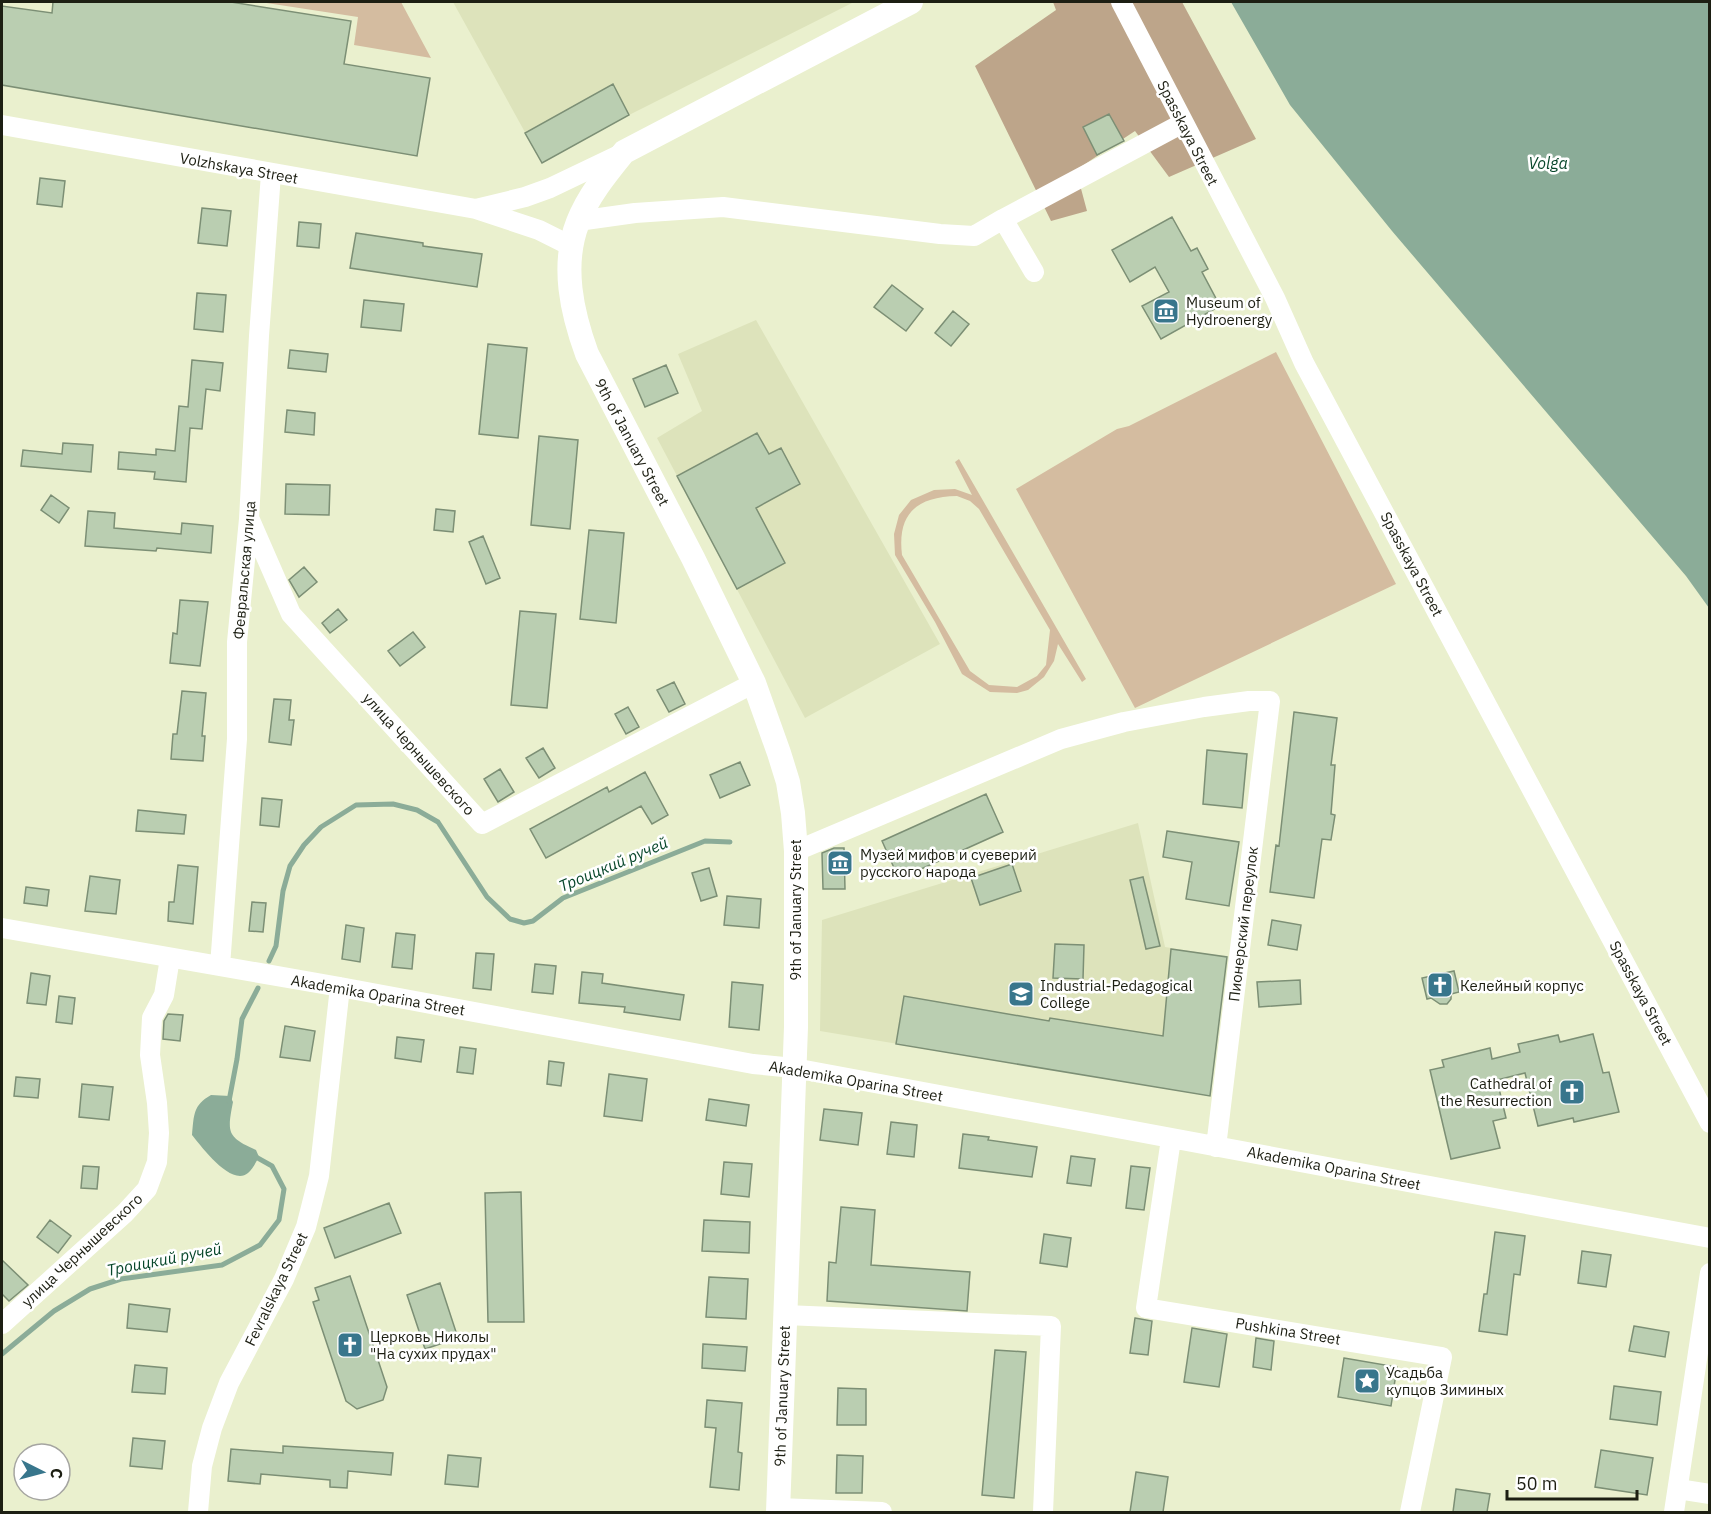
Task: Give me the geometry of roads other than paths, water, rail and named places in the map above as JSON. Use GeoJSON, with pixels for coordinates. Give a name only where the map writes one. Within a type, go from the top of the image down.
{"type":"FeatureCollection","features":[{"type":"Feature","properties":{"kind":"main road"},"geometry":{"type":"LineString","coordinates":[[624,152],[911,2]]}},
{"type":"Feature","properties":{"kind":"main road","name":"9th of January Street"},"geometry":{"type":"LineString","coordinates":[[624,152],[593,195],[578,221],[571,246],[569,279],[575,320],[587,354],[688,548],[754,683],[788,782],[793,813],[796,851],[794,1068],[778,1510]]}},
{"type":"Feature","properties":{"kind":"street","name":"Spasskaya Street"},"geometry":{"type":"LineString","coordinates":[[1121,2],[1275,298],[1304,363],[1710,1123]]}},
{"type":"Feature","properties":{"kind":"street"},"geometry":{"type":"LineString","coordinates":[[578,221],[635,213],[723,207],[940,234],[974,236],[1183,123]]}},
{"type":"Feature","properties":{"kind":"street","name":"Volzhskaya Street"},"geometry":{"type":"LineString","coordinates":[[2,125],[476,209],[531,227],[571,246]]}},
{"type":"Feature","properties":{"kind":"street"},"geometry":{"type":"LineString","coordinates":[[476,209],[525,197],[550,188],[624,152]]}},
{"type":"Feature","properties":{"kind":"street","name":"Февральская улица"},"geometry":{"type":"LineString","coordinates":[[220,966],[237,739],[237,642],[249,519],[271,174]]}},
{"type":"Feature","properties":{"kind":"street"},"geometry":{"type":"LineString","coordinates":[[1003,219],[1034,272]]}},
{"type":"Feature","properties":{"kind":"street","name":"улица Чернышевского"},"geometry":{"type":"LineString","coordinates":[[249,519],[291,614],[482,824],[754,683]]}},
{"type":"Feature","properties":{"kind":"street","name":"Пионерский переулок"},"geometry":{"type":"LineString","coordinates":[[796,851],[1061,739],[1124,722],[1204,707],[1249,701],[1270,701],[1216,1147]]}},
{"type":"Feature","properties":{"kind":"street","name":"Akademika Oparina Street"},"geometry":{"type":"LineString","coordinates":[[2,928],[340,987],[753,1064],[794,1068],[1710,1238]]}},
{"type":"Feature","properties":{"kind":"street","name":"улица Чернышевского"},"geometry":{"type":"LineString","coordinates":[[2,1324],[125,1213],[147,1189],[157,1162],[159,1133],[158,1103],[150,1055],[152,1018],[164,994],[170,958]]}},
{"type":"Feature","properties":{"kind":"street","name":"Fevralskaya Street"},"geometry":{"type":"LineString","coordinates":[[198,1512],[202,1466],[216,1416],[229,1383],[284,1279],[306,1227],[319,1176],[340,987]]}},
{"type":"Feature","properties":{"kind":"street","name":"Pushkina Street"},"geometry":{"type":"LineString","coordinates":[[1172,1139],[1146,1308],[1442,1357],[1410,1512]]}},
{"type":"Feature","properties":{"kind":"street"},"geometry":{"type":"LineString","coordinates":[[1674,1512],[1710,1273]]}},
{"type":"Feature","properties":{"kind":"street"},"geometry":{"type":"LineString","coordinates":[[785,1315],[1051,1326],[1043,1512]]}},
{"type":"Feature","properties":{"kind":"street"},"geometry":{"type":"LineString","coordinates":[[1678,1489],[1710,1494]]}},
{"type":"Feature","properties":{"kind":"street"},"geometry":{"type":"LineString","coordinates":[[778,1510],[882,1512]]}},
{"type":"Feature","properties":{"kind":"water","name":"Volga"},"geometry":{"type":"Polygon","coordinates":[[[1231,2],[1709,2],[1709,608],[1686,576],[1392,231],[1290,105],[1231,2]]]}},
{"type":"Feature","properties":{"kind":"water"},"geometry":{"type":"Polygon","coordinates":[[[211,1095],[230,1096],[233,1102],[231,1133],[239,1141],[256,1150],[259,1157],[248,1173],[241,1176],[233,1175],[225,1170],[209,1156],[192,1135],[194,1116],[198,1107],[211,1095]]]}},
{"type":"Feature","properties":{"kind":"waterway","name":"Троицкий ручей"},"geometry":{"type":"LineString","coordinates":[[269,961],[276,946],[283,891],[290,866],[304,845],[321,827],[356,805],[393,804],[417,810],[438,822],[487,897],[510,919],[524,923],[533,921],[563,898],[705,841],[730,842]]}},
{"type":"Feature","properties":{"kind":"waterway","name":"Троицкий ручей"},"geometry":{"type":"LineString","coordinates":[[229,1101],[242,1019],[258,988]]}},
{"type":"Feature","properties":{"kind":"waterway","name":"Троицкий ручей"},"geometry":{"type":"LineString","coordinates":[[2,1354],[54,1311],[90,1289],[121,1279],[222,1265],[260,1245],[279,1220],[284,1189],[272,1166],[254,1156]]}},
{"type":"Feature","properties":{"kind":"place","name":"Museum of Hydroenergy"},"geometry":{"type":"Point","coordinates":[1166,311]}},
{"type":"Feature","properties":{"kind":"place","name":"Музей мифов и суеверий русского народа"},"geometry":{"type":"Point","coordinates":[840,863]}},
{"type":"Feature","properties":{"kind":"place","name":"Келейный корпус"},"geometry":{"type":"Point","coordinates":[1440,985]}},
{"type":"Feature","properties":{"kind":"place","name":"Industrial-Pedagogical College"},"geometry":{"type":"Point","coordinates":[1021,994]}},
{"type":"Feature","properties":{"kind":"place","name":"Cathedral of the Resurrection"},"geometry":{"type":"Point","coordinates":[1572,1092]}},
{"type":"Feature","properties":{"kind":"place","name":"Церковь Николы \"На сухих прудах\""},"geometry":{"type":"Point","coordinates":[350,1345]}},
{"type":"Feature","properties":{"kind":"place","name":"Усадьба купцов Зиминых"},"geometry":{"type":"Point","coordinates":[1367,1381]}}]}
